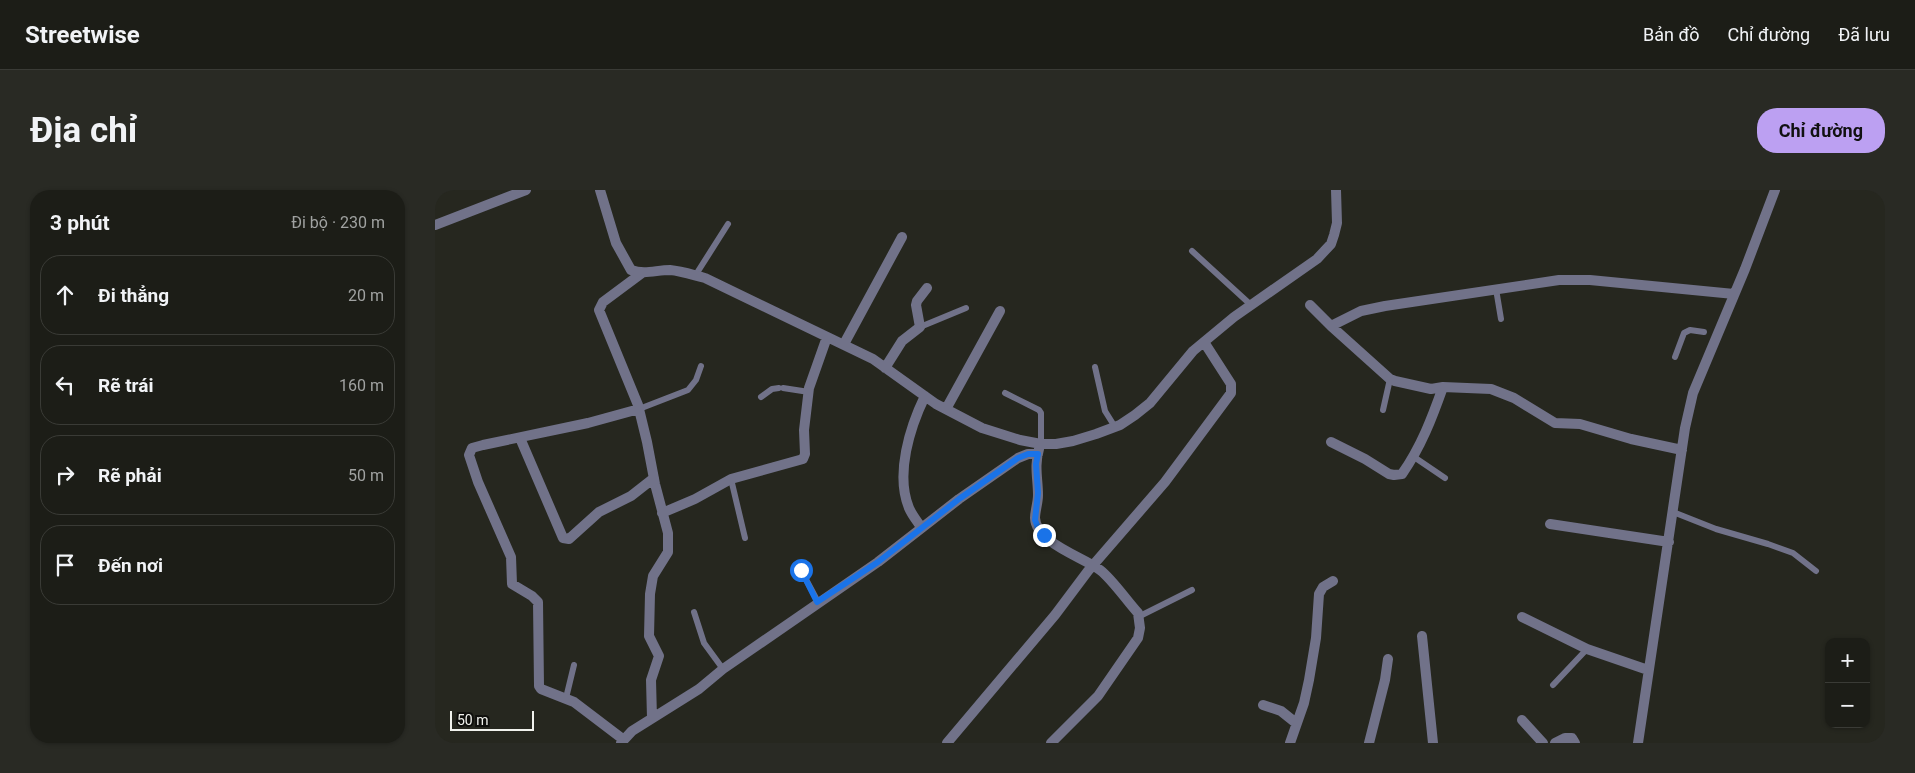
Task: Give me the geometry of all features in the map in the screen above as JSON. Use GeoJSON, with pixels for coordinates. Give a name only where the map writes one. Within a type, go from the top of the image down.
{"type":"FeatureCollection","features":[{"type":"Feature","properties":{"kind":"street"},"geometry":{"type":"LineString","coordinates":[[435,225],[526,190]]}},
{"type":"Feature","properties":{"kind":"street"},"geometry":{"type":"LineString","coordinates":[[600,190],[616,242],[631,270],[642,273],[668,270],[695,276],[844,344],[885,368],[946,409],[982,428],[1020,440],[1040,449]]}},
{"type":"Feature","properties":{"kind":"street"},"geometry":{"type":"LineString","coordinates":[[639,409],[589,424],[471,448],[469,455],[478,482],[511,557],[512,584],[532,596],[538,602],[539,686],[574,702],[622,742],[633,730],[699,689],[723,669],[817,602],[878,562],[921,527],[1018,458],[1040,449],[1073,441],[1115,427],[1135,415],[1150,403],[1193,351],[1251,305],[1317,259],[1331,244],[1337,223],[1336,190]]}},
{"type":"Feature","properties":{"kind":"street"},"geometry":{"type":"LineString","coordinates":[[1638,743],[1682,450],[1693,393],[1710,334],[1734,294],[1775,190]]}},
{"type":"Feature","properties":{"kind":"street"},"geometry":{"type":"LineString","coordinates":[[844,344],[902,237]]}},
{"type":"Feature","properties":{"kind":"street"},"geometry":{"type":"LineString","coordinates":[[642,273],[603,302],[599,310],[639,409],[668,533],[668,552],[653,576],[650,594],[649,636],[659,656],[651,680],[652,718]]}},
{"type":"Feature","properties":{"kind":"street"},"geometry":{"type":"LineString","coordinates":[[1331,326],[1361,311],[1385,306],[1559,280],[1590,280],[1734,294]]}},
{"type":"Feature","properties":{"kind":"street"},"geometry":{"type":"LineString","coordinates":[[885,368],[901,341],[920,327],[916,305],[927,288]]}},
{"type":"Feature","properties":{"kind":"street"},"geometry":{"type":"LineString","coordinates":[[1310,305],[1389,379],[1415,387],[1431,389],[1443,387],[1491,389],[1514,398],[1555,423],[1580,424],[1631,439],[1682,450]]}},
{"type":"Feature","properties":{"kind":"street"},"geometry":{"type":"LineString","coordinates":[[946,409],[1000,311]]}},
{"type":"Feature","properties":{"kind":"street"},"geometry":{"type":"LineString","coordinates":[[662,513],[695,499],[731,479],[803,459],[805,454],[804,430],[809,392],[827,337]]}},
{"type":"Feature","properties":{"kind":"street"},"geometry":{"type":"LineString","coordinates":[[947,743],[1049,622],[1093,565],[1165,482],[1231,393],[1231,384],[1204,342]]}},
{"type":"Feature","properties":{"kind":"street"},"geometry":{"type":"LineString","coordinates":[[1331,442],[1394,475],[1402,474],[1414,457],[1433,416],[1443,387]]}},
{"type":"Feature","properties":{"kind":"street"},"geometry":{"type":"LineString","coordinates":[[921,527],[909,509],[905,496],[903,472],[915,416],[925,396]]}},
{"type":"Feature","properties":{"kind":"street"},"geometry":{"type":"LineString","coordinates":[[519,438],[563,538],[566,539],[569,539],[599,512],[631,496],[654,478]]}},
{"type":"Feature","properties":{"kind":"street"},"geometry":{"type":"LineString","coordinates":[[1040,449],[1036,464],[1038,493],[1035,520],[1038,528],[1044,535],[1071,555],[1102,571],[1140,616],[1138,638],[1098,696],[1051,743]]}},
{"type":"Feature","properties":{"kind":"street"},"geometry":{"type":"LineString","coordinates":[[1550,524],[1669,542]]}},
{"type":"Feature","properties":{"kind":"street"},"geometry":{"type":"LineString","coordinates":[[1290,743],[1304,703],[1309,680],[1317,638],[1319,594],[1323,587],[1333,581]]}},
{"type":"Feature","properties":{"kind":"street"},"geometry":{"type":"LineString","coordinates":[[1522,617],[1587,648],[1648,670]]}},
{"type":"Feature","properties":{"kind":"street"},"geometry":{"type":"LineString","coordinates":[[1422,636],[1433,743]]}},
{"type":"Feature","properties":{"kind":"street"},"geometry":{"type":"LineString","coordinates":[[1369,743],[1385,680],[1388,659]]}},
{"type":"Feature","properties":{"kind":"street"},"geometry":{"type":"LineString","coordinates":[[1263,705],[1281,711],[1296,723]]}},
{"type":"Feature","properties":{"kind":"street"},"geometry":{"type":"LineString","coordinates":[[1522,720],[1543,743]]}},
{"type":"Feature","properties":{"kind":"street"},"geometry":{"type":"LineString","coordinates":[[1555,743],[1569,737],[1575,743]]}},
{"type":"Feature","properties":{"kind":"lane"},"geometry":{"type":"LineString","coordinates":[[695,276],[728,224]]}},
{"type":"Feature","properties":{"kind":"lane"},"geometry":{"type":"LineString","coordinates":[[1192,251],[1251,305]]}},
{"type":"Feature","properties":{"kind":"lane"},"geometry":{"type":"LineString","coordinates":[[1496,290],[1501,319]]}},
{"type":"Feature","properties":{"kind":"lane"},"geometry":{"type":"LineString","coordinates":[[920,327],[966,308]]}},
{"type":"Feature","properties":{"kind":"lane"},"geometry":{"type":"LineString","coordinates":[[1675,356],[1684,332],[1690,330],[1710,334]]}},
{"type":"Feature","properties":{"kind":"lane"},"geometry":{"type":"LineString","coordinates":[[639,409],[688,390],[696,380],[701,366]]}},
{"type":"Feature","properties":{"kind":"lane"},"geometry":{"type":"LineString","coordinates":[[1095,367],[1105,411],[1115,427]]}},
{"type":"Feature","properties":{"kind":"lane"},"geometry":{"type":"LineString","coordinates":[[1383,410],[1389,379]]}},
{"type":"Feature","properties":{"kind":"lane"},"geometry":{"type":"LineString","coordinates":[[761,397],[769,390],[781,388],[809,392]]}},
{"type":"Feature","properties":{"kind":"lane"},"geometry":{"type":"LineString","coordinates":[[1005,393],[1039,410],[1041,414],[1040,449]]}},
{"type":"Feature","properties":{"kind":"lane"},"geometry":{"type":"LineString","coordinates":[[1414,457],[1445,478]]}},
{"type":"Feature","properties":{"kind":"lane"},"geometry":{"type":"LineString","coordinates":[[731,479],[745,538]]}},
{"type":"Feature","properties":{"kind":"lane"},"geometry":{"type":"LineString","coordinates":[[1673,512],[1716,529],[1793,553],[1816,571]]}},
{"type":"Feature","properties":{"kind":"lane"},"geometry":{"type":"LineString","coordinates":[[801,570],[817,602]]}},
{"type":"Feature","properties":{"kind":"lane"},"geometry":{"type":"LineString","coordinates":[[1140,616],[1192,590]]}},
{"type":"Feature","properties":{"kind":"lane"},"geometry":{"type":"LineString","coordinates":[[694,612],[704,643],[723,669]]}},
{"type":"Feature","properties":{"kind":"lane"},"geometry":{"type":"LineString","coordinates":[[1553,685],[1587,648]]}},
{"type":"Feature","properties":{"kind":"lane"},"geometry":{"type":"LineString","coordinates":[[566,698],[574,665]]}},
{"type":"Feature","properties":{"kind":"route"},"geometry":{"type":"LineString","coordinates":[[801,570],[817,602],[878,562],[959,499],[1018,458],[1028,454],[1038,454],[1036,464],[1038,502],[1035,520],[1038,528],[1044,535]]}}]}
